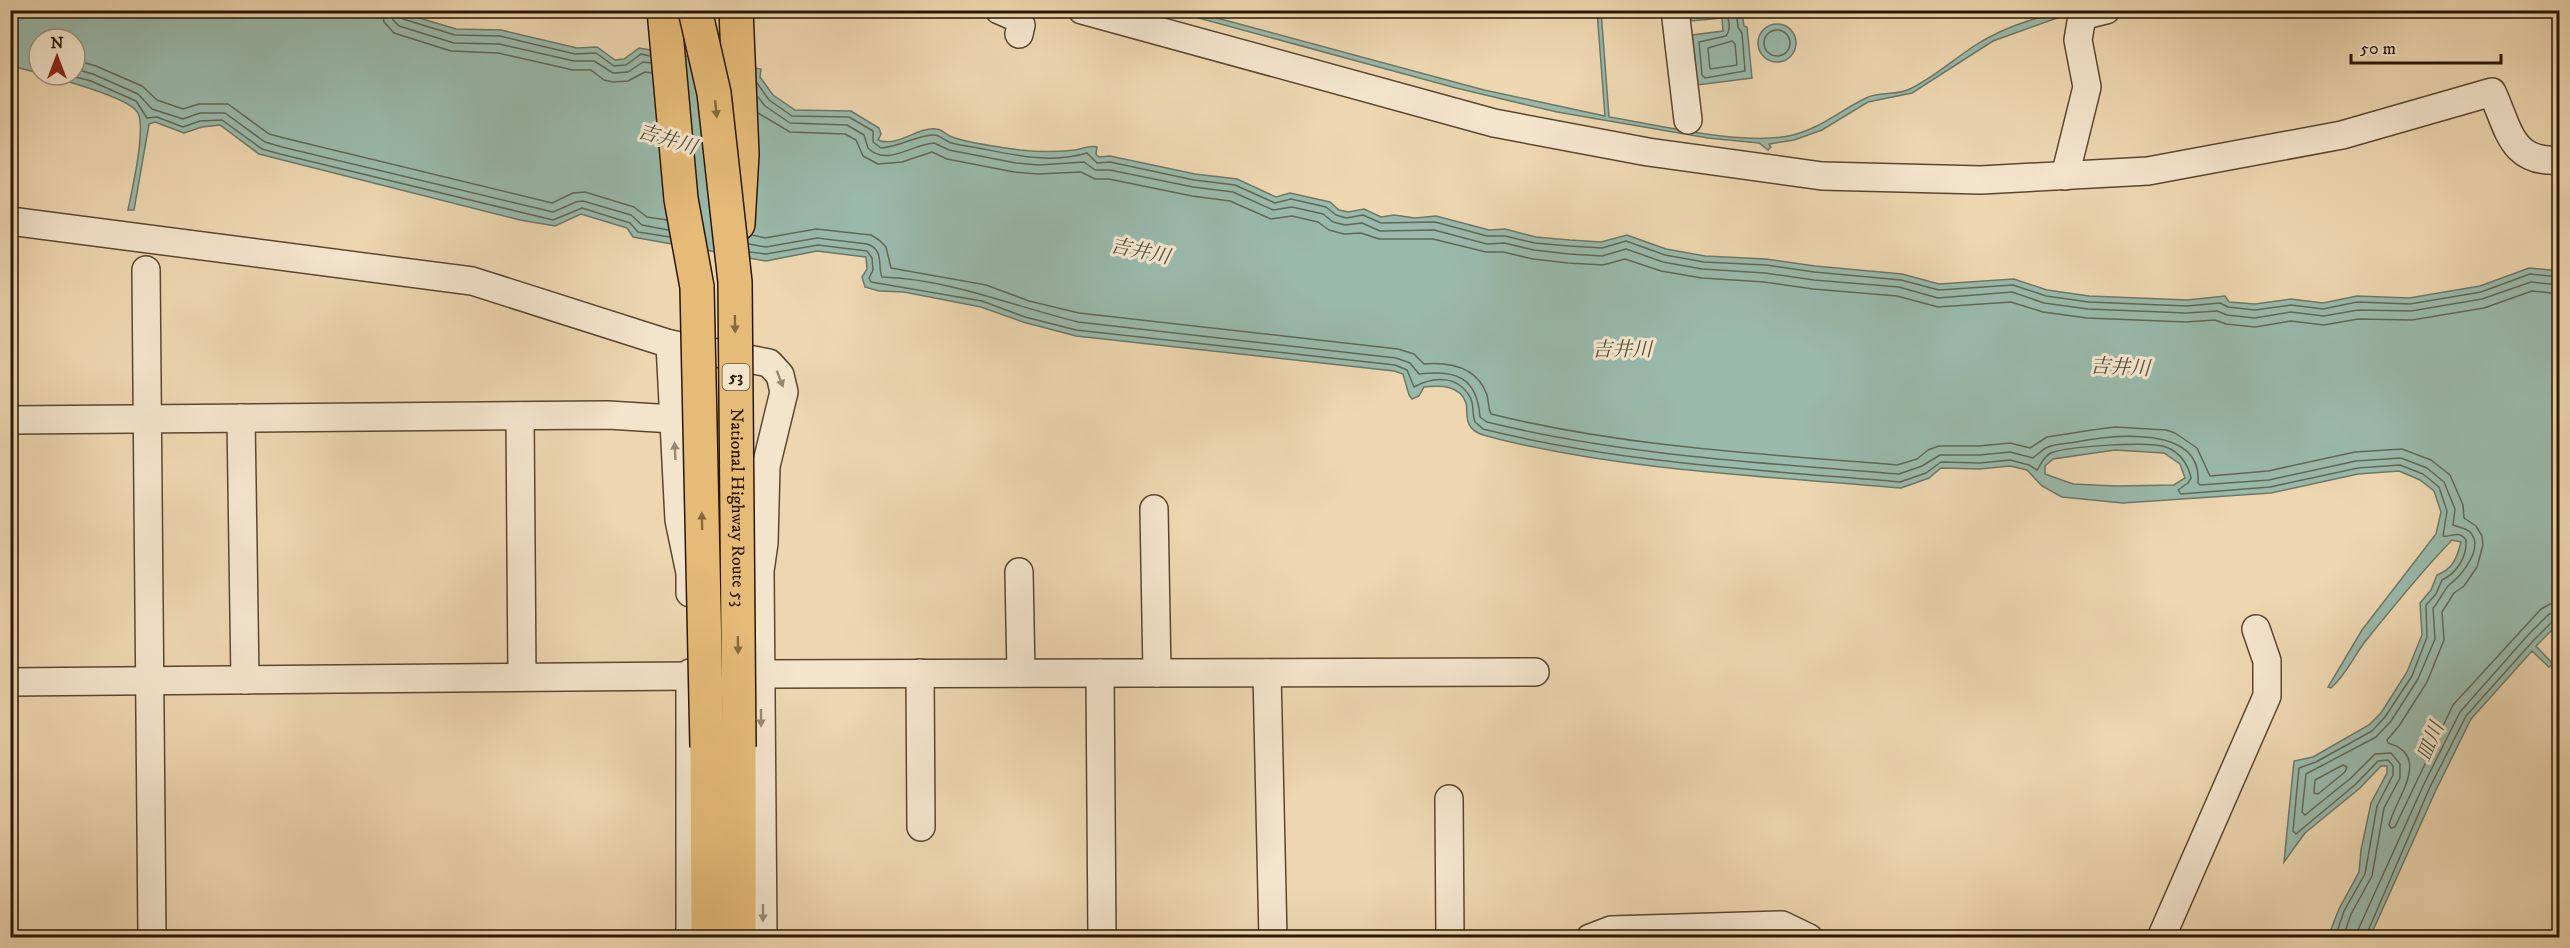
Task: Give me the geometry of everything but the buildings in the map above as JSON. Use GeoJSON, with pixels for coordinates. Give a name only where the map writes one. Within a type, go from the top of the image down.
{"type":"FeatureCollection","features":[{"type":"Feature","properties":{"kind":"highway"},"geometry":{"type":"LineString","coordinates":[[664,10],[681,199],[697,287]]}},
{"type":"Feature","properties":{"kind":"highway","name":"National Highway Route 53"},"geometry":{"type":"LineString","coordinates":[[685,10],[692,115],[697,287],[707,747],[708,938]]}},
{"type":"Feature","properties":{"kind":"highway","name":"National Highway Route 53"},"geometry":{"type":"LineString","coordinates":[[695,10],[714,93],[735,282],[739,938]]}},
{"type":"Feature","properties":{"kind":"highway"},"geometry":{"type":"LineString","coordinates":[[735,282],[742,154],[736,10]]}},
{"type":"Feature","properties":{"kind":"highway"},"geometry":{"type":"LineString","coordinates":[[726,938],[727,875],[739,798]]}},
{"type":"Feature","properties":{"kind":"street"},"geometry":{"type":"LineString","coordinates":[[999,10],[1015,17],[1021,25],[1019,34]]}},
{"type":"Feature","properties":{"kind":"street"},"geometry":{"type":"LineString","coordinates":[[1082,10],[1494,123],[1648,152],[1822,176],[1981,180],[2148,171],[2330,138],[2492,92],[2517,148],[2525,155],[2540,161],[2559,160]]}},
{"type":"Feature","properties":{"kind":"street"},"geometry":{"type":"LineString","coordinates":[[1675,10],[1688,120]]}},
{"type":"Feature","properties":{"kind":"street"},"geometry":{"type":"LineString","coordinates":[[2065,176],[2087,87],[2078,40],[2082,16],[2106,10]]}},
{"type":"Feature","properties":{"kind":"street"},"geometry":{"type":"LineString","coordinates":[[10,221],[472,281],[670,344],[769,363],[780,375],[784,392],[766,466],[764,543],[760,571],[763,938]]}},
{"type":"Feature","properties":{"kind":"street"},"geometry":{"type":"LineString","coordinates":[[147,270],[152,938]]}},
{"type":"Feature","properties":{"kind":"street"},"geometry":{"type":"LineString","coordinates":[[670,344],[679,520],[690,573],[690,938]]}},
{"type":"Feature","properties":{"kind":"street"},"geometry":{"type":"LineString","coordinates":[[10,420],[608,415],[674,419]]}},
{"type":"Feature","properties":{"kind":"street"},"geometry":{"type":"LineString","coordinates":[[520,416],[522,678]]}},
{"type":"Feature","properties":{"kind":"street"},"geometry":{"type":"LineString","coordinates":[[241,418],[245,680]]}},
{"type":"Feature","properties":{"kind":"street"},"geometry":{"type":"LineString","coordinates":[[1154,508],[1157,673]]}},
{"type":"Feature","properties":{"kind":"street"},"geometry":{"type":"LineString","coordinates":[[690,573],[760,571]]}},
{"type":"Feature","properties":{"kind":"street"},"geometry":{"type":"LineString","coordinates":[[1019,572],[1021,674]]}},
{"type":"Feature","properties":{"kind":"street"},"geometry":{"type":"LineString","coordinates":[[2161,938],[2267,696],[2267,661],[2256,629]]}},
{"type":"Feature","properties":{"kind":"street"},"geometry":{"type":"LineString","coordinates":[[761,674],[1535,672]]}},
{"type":"Feature","properties":{"kind":"street"},"geometry":{"type":"LineString","coordinates":[[1100,673],[1102,938]]}},
{"type":"Feature","properties":{"kind":"street"},"geometry":{"type":"LineString","coordinates":[[1267,673],[1273,938]]}},
{"type":"Feature","properties":{"kind":"street"},"geometry":{"type":"LineString","coordinates":[[920,674],[921,827]]}},
{"type":"Feature","properties":{"kind":"street"},"geometry":{"type":"LineString","coordinates":[[10,682],[690,676]]}},
{"type":"Feature","properties":{"kind":"street"},"geometry":{"type":"LineString","coordinates":[[1449,799],[1450,938]]}},
{"type":"Feature","properties":{"kind":"street"},"geometry":{"type":"LineString","coordinates":[[1590,938],[1611,930],[1661,934],[1782,925],[1809,938]]}},
{"type":"Feature","properties":{"kind":"water","name":"吉井川"},"geometry":{"type":"Polygon","coordinates":[[[11,11],[396,11],[456,29],[501,30],[577,48],[597,47],[615,60],[624,59],[639,48],[761,69],[760,77],[773,95],[795,110],[851,111],[879,128],[881,134],[878,140],[885,142],[936,129],[968,142],[1020,150],[1061,151],[1097,147],[1096,154],[1099,157],[1110,156],[1195,174],[1237,179],[1276,197],[1290,193],[1330,202],[1339,210],[1348,212],[1364,209],[1381,217],[1436,216],[1489,230],[1505,229],[1536,237],[1601,242],[1627,235],[1666,249],[1705,256],[1766,259],[1902,274],[1939,284],[2014,279],[2047,290],[2089,296],[2187,300],[2225,296],[2229,302],[2255,304],[2291,299],[2323,303],[2357,296],[2409,298],[2480,286],[2529,268],[2559,271],[2559,623],[2536,646],[2553,664],[2549,667],[2532,651],[2471,719],[2436,790],[2370,937],[2328,937],[2339,909],[2359,872],[2371,803],[2387,773],[2387,766],[2381,766],[2360,788],[2305,833],[2284,862],[2294,761],[2313,757],[2369,725],[2381,713],[2407,672],[2422,635],[2420,603],[2431,590],[2437,575],[2447,570],[2454,562],[2461,542],[2452,540],[2440,552],[2364,643],[2341,678],[2331,688],[2328,687],[2362,630],[2436,534],[2441,512],[2434,491],[2420,480],[2399,471],[2358,474],[2271,493],[2123,503],[2062,497],[2042,486],[2027,470],[2010,466],[1980,469],[1941,468],[1929,478],[1901,488],[1698,471],[1547,450],[1479,433],[1468,423],[1466,403],[1463,397],[1449,388],[1424,387],[1419,396],[1412,399],[1403,374],[1394,371],[1076,336],[1023,322],[981,307],[865,287],[862,277],[867,269],[866,257],[817,251],[766,261],[633,237],[627,228],[581,214],[555,226],[520,220],[259,154],[220,125],[202,127],[184,133],[155,122],[149,124],[134,210],[128,210],[139,146],[140,121],[133,107],[85,87],[87,27],[27,27],[27,70],[11,66],[11,11]],[[2115,450],[2053,459],[2045,466],[2045,474],[2073,484],[2174,485],[2185,478],[2180,464],[2164,453],[2115,450]]]}},
{"type":"Feature","properties":{"kind":"water"},"geometry":{"type":"Polygon","coordinates":[[[1173,11],[1191,11],[1484,90],[1605,116],[1597,11],[1601,11],[1609,117],[1702,134],[1773,138],[1803,132],[1871,96],[1910,89],[1974,46],[2013,26],[2042,17],[2085,11],[2054,19],[1993,41],[1912,93],[1868,102],[1822,130],[1794,140],[1769,144],[1771,147],[1768,150],[1759,143],[1708,138],[1557,112],[1456,88],[1173,11]]]}},
{"type":"Feature","properties":{"kind":"water"},"geometry":{"type":"Polygon","coordinates":[[[1689,11],[1742,11],[1744,26],[1747,27],[1752,78],[1697,85],[1692,35],[1723,31],[1722,18],[1691,21],[1689,11]]]}},
{"type":"Feature","properties":{"kind":"water"},"geometry":{"type":"Polygon","coordinates":[[[1777,24],[1790,30],[1796,43],[1790,56],[1777,62],[1764,56],[1758,43],[1764,30],[1777,24]]]}},
{"type":"Feature","properties":{"kind":"water label","name":"皿川"},"geometry":{"type":"Point","coordinates":[2431,742]}}]}
